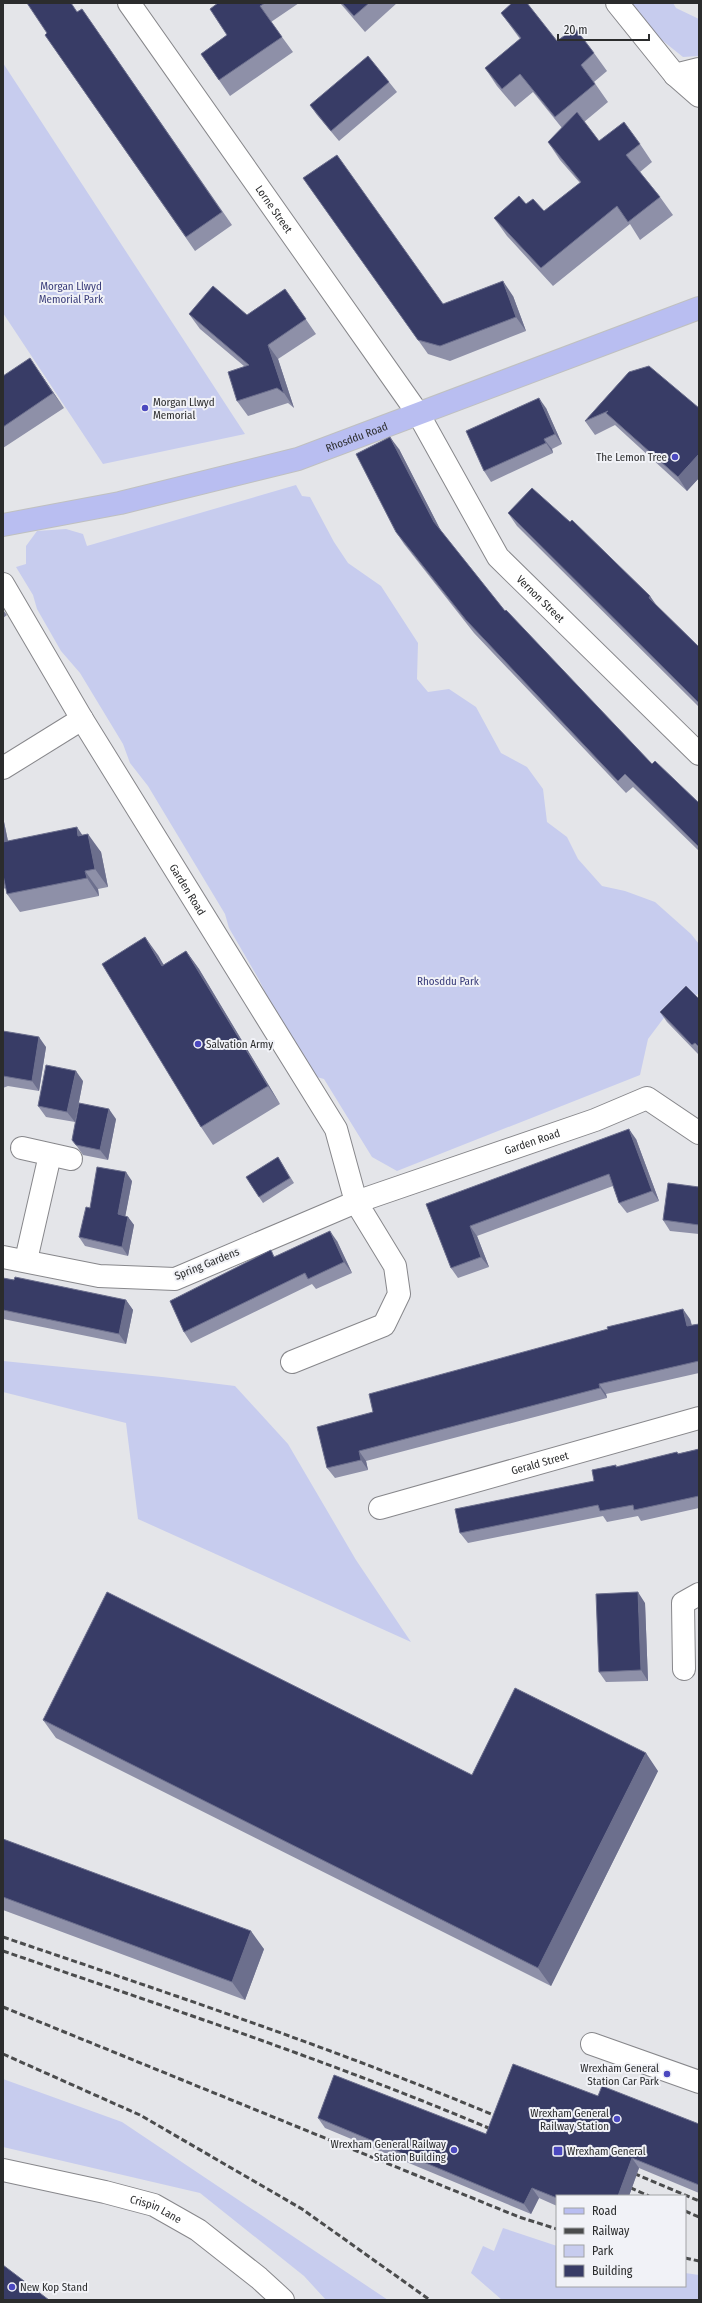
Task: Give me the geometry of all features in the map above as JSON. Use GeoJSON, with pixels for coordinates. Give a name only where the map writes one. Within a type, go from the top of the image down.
{"type":"FeatureCollection","features":[{"type":"Feature","properties":{"kind":"main road","name":"Rhosddu Road"},"geometry":{"type":"LineString","coordinates":[[3,525],[120,503],[292,461],[419,416],[699,308]]}},
{"type":"Feature","properties":{"kind":"street","name":"Lorne Street"},"geometry":{"type":"LineString","coordinates":[[129,3],[419,416]]}},
{"type":"Feature","properties":{"kind":"street"},"geometry":{"type":"LineString","coordinates":[[617,3],[674,75],[699,96]]}},
{"type":"Feature","properties":{"kind":"street"},"geometry":{"type":"LineString","coordinates":[[674,75],[699,69]]}},
{"type":"Feature","properties":{"kind":"street","name":"Vernon Street"},"geometry":{"type":"LineString","coordinates":[[419,416],[498,557],[699,754]]}},
{"type":"Feature","properties":{"kind":"street","name":"Garden Road"},"geometry":{"type":"LineString","coordinates":[[3,584],[82,718],[336,1129],[356,1202],[396,1266],[399,1294],[384,1325],[292,1362]]}},
{"type":"Feature","properties":{"kind":"street"},"geometry":{"type":"LineString","coordinates":[[3,768],[82,718]]}},
{"type":"Feature","properties":{"kind":"street","name":"Garden Road"},"geometry":{"type":"LineString","coordinates":[[356,1202],[595,1120],[647,1098],[699,1133]]}},
{"type":"Feature","properties":{"kind":"street"},"geometry":{"type":"LineString","coordinates":[[22,1148],[71,1159]]}},
{"type":"Feature","properties":{"kind":"street"},"geometry":{"type":"LineString","coordinates":[[26,1260],[50,1155]]}},
{"type":"Feature","properties":{"kind":"street","name":"Spring Gardens"},"geometry":{"type":"LineString","coordinates":[[3,1257],[26,1260],[98,1276],[175,1279],[356,1202]]}},
{"type":"Feature","properties":{"kind":"street","name":"Gerald Street"},"geometry":{"type":"LineString","coordinates":[[380,1508],[699,1418]]}},
{"type":"Feature","properties":{"kind":"street"},"geometry":{"type":"LineString","coordinates":[[684,1669],[683,1603],[699,1594]]}},
{"type":"Feature","properties":{"kind":"street"},"geometry":{"type":"LineString","coordinates":[[592,2044],[699,2082]]}},
{"type":"Feature","properties":{"kind":"street","name":"Crispin Lane"},"geometry":{"type":"LineString","coordinates":[[3,2170],[105,2192],[154,2205],[198,2230],[259,2278],[283,2300]]}},
{"type":"Feature","properties":{"kind":"green space"},"geometry":{"type":"Polygon","coordinates":[[[628,3],[673,3],[676,8],[699,19],[699,56],[683,57],[643,25],[628,3]]]}},
{"type":"Feature","properties":{"kind":"green space","name":"Morgan Llwyd Memorial Park"},"geometry":{"type":"Polygon","coordinates":[[[3,63],[245,434],[103,464],[3,313],[3,63]]]}},
{"type":"Feature","properties":{"kind":"green space","name":"Rhosddu Park"},"geometry":{"type":"Polygon","coordinates":[[[296,485],[302,496],[310,497],[334,542],[348,563],[381,586],[418,643],[417,679],[428,692],[449,689],[476,707],[501,753],[527,767],[543,789],[547,822],[567,837],[578,859],[602,886],[625,891],[655,902],[691,934],[699,944],[699,993],[683,1006],[675,1003],[648,1039],[640,1075],[397,1171],[372,1157],[324,1079],[313,1076],[288,1037],[258,978],[229,928],[225,914],[148,786],[130,763],[123,744],[80,673],[61,651],[37,609],[33,595],[16,567],[26,564],[26,546],[37,531],[66,529],[83,534],[87,546],[296,485]]]}},
{"type":"Feature","properties":{"kind":"green space"},"geometry":{"type":"Polygon","coordinates":[[[3,1361],[235,1386],[288,1444],[356,1560],[411,1642],[138,1519],[126,1423],[3,1392],[3,1361]]]}},
{"type":"Feature","properties":{"kind":"green space"},"geometry":{"type":"Polygon","coordinates":[[[3,2079],[122,2122],[388,2300],[326,2300],[304,2276],[200,2193],[3,2147],[3,2079]]]}},
{"type":"Feature","properties":{"kind":"green space"},"geometry":{"type":"Polygon","coordinates":[[[503,2228],[556,2246],[556,2287],[686,2287],[686,2273],[699,2275],[699,2300],[502,2300],[471,2273],[483,2246],[494,2251],[503,2228]]]}},
{"type":"Feature","properties":{"kind":"building"},"geometry":{"type":"Polygon","coordinates":[[[27,3],[71,3],[77,12],[82,9],[222,212],[186,237],[45,35],[47,33],[27,3]]]}},
{"type":"Feature","properties":{"kind":"building"},"geometry":{"type":"Polygon","coordinates":[[[218,3],[265,3],[260,6],[282,37],[219,80],[201,54],[227,35],[210,9],[218,3]]]}},
{"type":"Feature","properties":{"kind":"building"},"geometry":{"type":"Polygon","coordinates":[[[342,3],[369,3],[354,16],[342,3]]]}},
{"type":"Feature","properties":{"kind":"building"},"geometry":{"type":"Polygon","coordinates":[[[512,3],[527,3],[557,41],[575,28],[594,53],[581,65],[595,84],[555,117],[520,74],[502,89],[485,68],[521,38],[501,13],[512,3]]]}},
{"type":"Feature","properties":{"kind":"building"},"geometry":{"type":"Polygon","coordinates":[[[368,56],[389,82],[331,131],[310,105],[368,56]]]}},
{"type":"Feature","properties":{"kind":"building"},"geometry":{"type":"Polygon","coordinates":[[[577,112],[599,141],[624,122],[640,144],[626,155],[660,197],[628,222],[617,206],[541,268],[494,218],[519,196],[526,204],[533,199],[544,211],[581,182],[548,142],[577,112]]]}},
{"type":"Feature","properties":{"kind":"building"},"geometry":{"type":"Polygon","coordinates":[[[337,155],[443,304],[503,281],[516,317],[440,346],[418,340],[303,178],[337,155]]]}},
{"type":"Feature","properties":{"kind":"building"},"geometry":{"type":"Polygon","coordinates":[[[213,286],[247,315],[285,289],[306,319],[268,345],[284,393],[277,388],[237,401],[228,372],[249,365],[189,314],[213,286]]]}},
{"type":"Feature","properties":{"kind":"building"},"geometry":{"type":"Polygon","coordinates":[[[30,358],[53,393],[3,427],[3,376],[30,358]]]}},
{"type":"Feature","properties":{"kind":"building","name":"The Lemon Tree"},"geometry":{"type":"Polygon","coordinates":[[[649,366],[699,408],[699,454],[678,477],[606,413],[608,411],[585,421],[629,372],[649,366]]]}},
{"type":"Feature","properties":{"kind":"building"},"geometry":{"type":"Polygon","coordinates":[[[539,398],[555,434],[544,439],[546,443],[484,471],[466,431],[539,398]]]}},
{"type":"Feature","properties":{"kind":"building"},"geometry":{"type":"Polygon","coordinates":[[[390,437],[434,522],[505,611],[506,610],[652,764],[655,761],[699,803],[699,847],[625,774],[618,781],[466,620],[396,532],[356,454],[390,437]]]}},
{"type":"Feature","properties":{"kind":"building"},"geometry":{"type":"Polygon","coordinates":[[[532,488],[570,522],[572,520],[650,596],[649,598],[699,647],[699,703],[508,513],[532,488]]]}},
{"type":"Feature","properties":{"kind":"building"},"geometry":{"type":"Polygon","coordinates":[[[77,827],[78,836],[88,834],[95,869],[85,871],[87,878],[7,894],[3,875],[3,842],[77,827]]]}},
{"type":"Feature","properties":{"kind":"building","name":"Salvation Army"},"geometry":{"type":"Polygon","coordinates":[[[145,937],[162,966],[186,951],[268,1086],[201,1127],[102,964],[145,937]]]}},
{"type":"Feature","properties":{"kind":"building"},"geometry":{"type":"Polygon","coordinates":[[[686,986],[699,999],[699,1047],[695,1043],[692,1045],[660,1012],[686,986]]]}},
{"type":"Feature","properties":{"kind":"building"},"geometry":{"type":"Polygon","coordinates":[[[3,1031],[39,1037],[32,1081],[3,1076],[3,1031]]]}},
{"type":"Feature","properties":{"kind":"building"},"geometry":{"type":"Polygon","coordinates":[[[46,1065],[76,1071],[67,1112],[38,1106],[46,1065]]]}},
{"type":"Feature","properties":{"kind":"building"},"geometry":{"type":"Polygon","coordinates":[[[79,1103],[109,1109],[100,1150],[76,1145],[72,1140],[79,1103]]]}},
{"type":"Feature","properties":{"kind":"building"},"geometry":{"type":"Polygon","coordinates":[[[629,1129],[652,1191],[619,1203],[609,1174],[470,1226],[481,1257],[451,1268],[426,1204],[629,1129]]]}},
{"type":"Feature","properties":{"kind":"building"},"geometry":{"type":"Polygon","coordinates":[[[278,1157],[290,1178],[259,1197],[246,1177],[278,1157]]]}},
{"type":"Feature","properties":{"kind":"building"},"geometry":{"type":"Polygon","coordinates":[[[97,1167],[126,1172],[118,1214],[128,1217],[122,1247],[79,1237],[86,1207],[90,1208],[97,1167]]]}},
{"type":"Feature","properties":{"kind":"building"},"geometry":{"type":"Polygon","coordinates":[[[668,1183],[699,1187],[699,1225],[663,1220],[668,1183]]]}},
{"type":"Feature","properties":{"kind":"building"},"geometry":{"type":"Polygon","coordinates":[[[330,1231],[344,1262],[308,1279],[305,1273],[184,1332],[170,1301],[271,1250],[274,1257],[330,1231]]]}},
{"type":"Feature","properties":{"kind":"building"},"geometry":{"type":"Polygon","coordinates":[[[15,1277],[126,1300],[119,1334],[3,1310],[3,1278],[14,1280],[15,1277]]]}},
{"type":"Feature","properties":{"kind":"building"},"geometry":{"type":"Polygon","coordinates":[[[683,1309],[687,1326],[699,1324],[699,1361],[599,1384],[600,1388],[359,1451],[361,1460],[327,1468],[317,1427],[373,1412],[369,1394],[608,1329],[607,1327],[683,1309]]]}},
{"type":"Feature","properties":{"kind":"building"},"geometry":{"type":"Polygon","coordinates":[[[699,1449],[699,1496],[634,1510],[633,1505],[600,1511],[598,1505],[460,1533],[455,1509],[594,1481],[592,1470],[616,1465],[616,1467],[677,1452],[678,1454],[699,1449]]]}},
{"type":"Feature","properties":{"kind":"building"},"geometry":{"type":"Polygon","coordinates":[[[107,1592],[472,1775],[515,1688],[646,1753],[538,1968],[43,1720],[107,1592]]]}},
{"type":"Feature","properties":{"kind":"building"},"geometry":{"type":"Polygon","coordinates":[[[638,1592],[641,1670],[599,1672],[596,1594],[638,1592]]]}},
{"type":"Feature","properties":{"kind":"building"},"geometry":{"type":"Polygon","coordinates":[[[3,1839],[251,1931],[232,1982],[3,1897],[3,1839]]]}},
{"type":"Feature","properties":{"kind":"building"},"geometry":{"type":"Polygon","coordinates":[[[513,2064],[598,2096],[602,2086],[699,2124],[699,2185],[632,2158],[618,2195],[556,2195],[556,2198],[532,2188],[524,2204],[318,2118],[334,2075],[486,2134],[513,2064]]]}},
{"type":"Feature","properties":{"kind":"building"},"geometry":{"type":"Polygon","coordinates":[[[3,2265],[49,2300],[3,2300],[3,2265]]]}},
{"type":"Feature","properties":{"kind":"railway"},"geometry":{"type":"LineString","coordinates":[[3,1937],[192,2001],[317,2046],[379,2069],[503,2119]]}},
{"type":"Feature","properties":{"kind":"railway"},"geometry":{"type":"LineString","coordinates":[[3,1951],[314,2059],[498,2132]]}},
{"type":"Feature","properties":{"kind":"railway"},"geometry":{"type":"LineString","coordinates":[[3,2007],[519,2217],[556,2229]]}},
{"type":"Feature","properties":{"kind":"railway"},"geometry":{"type":"LineString","coordinates":[[3,2054],[140,2115],[302,2209],[430,2300]]}},
{"type":"Feature","properties":{"kind":"railway"},"geometry":{"type":"LineString","coordinates":[[626,2170],[685,2195]]}},
{"type":"Feature","properties":{"kind":"railway"},"geometry":{"type":"LineString","coordinates":[[622,2184],[647,2195]]}},
{"type":"Feature","properties":{"kind":"railway"},"geometry":{"type":"LineString","coordinates":[[686,2195],[699,2201]]}},
{"type":"Feature","properties":{"kind":"railway"},"geometry":{"type":"LineString","coordinates":[[686,2211],[699,2217]]}},
{"type":"Feature","properties":{"kind":"railway"},"geometry":{"type":"LineString","coordinates":[[686,2258],[699,2261]]}},
{"type":"Feature","properties":{"kind":"place","name":"Morgan Llwyd Memorial"},"geometry":{"type":"Point","coordinates":[145,408]}},
{"type":"Feature","properties":{"kind":"place","name":"The Lemon Tree"},"geometry":{"type":"Point","coordinates":[675,457]}},
{"type":"Feature","properties":{"kind":"place","name":"Salvation Army"},"geometry":{"type":"Point","coordinates":[198,1044]}},
{"type":"Feature","properties":{"kind":"place","name":"Wrexham General Station Car Park"},"geometry":{"type":"Point","coordinates":[667,2074]}},
{"type":"Feature","properties":{"kind":"place","name":"Wrexham General Railway Station"},"geometry":{"type":"Point","coordinates":[617,2119]}},
{"type":"Feature","properties":{"kind":"place","name":"Wrexham General Railway Station Building"},"geometry":{"type":"Point","coordinates":[454,2150]}},
{"type":"Feature","properties":{"kind":"place","name":"Wrexham General"},"geometry":{"type":"Point","coordinates":[558,2151]}},
{"type":"Feature","properties":{"kind":"place","name":"New Kop Stand"},"geometry":{"type":"Point","coordinates":[12,2287]}}]}
